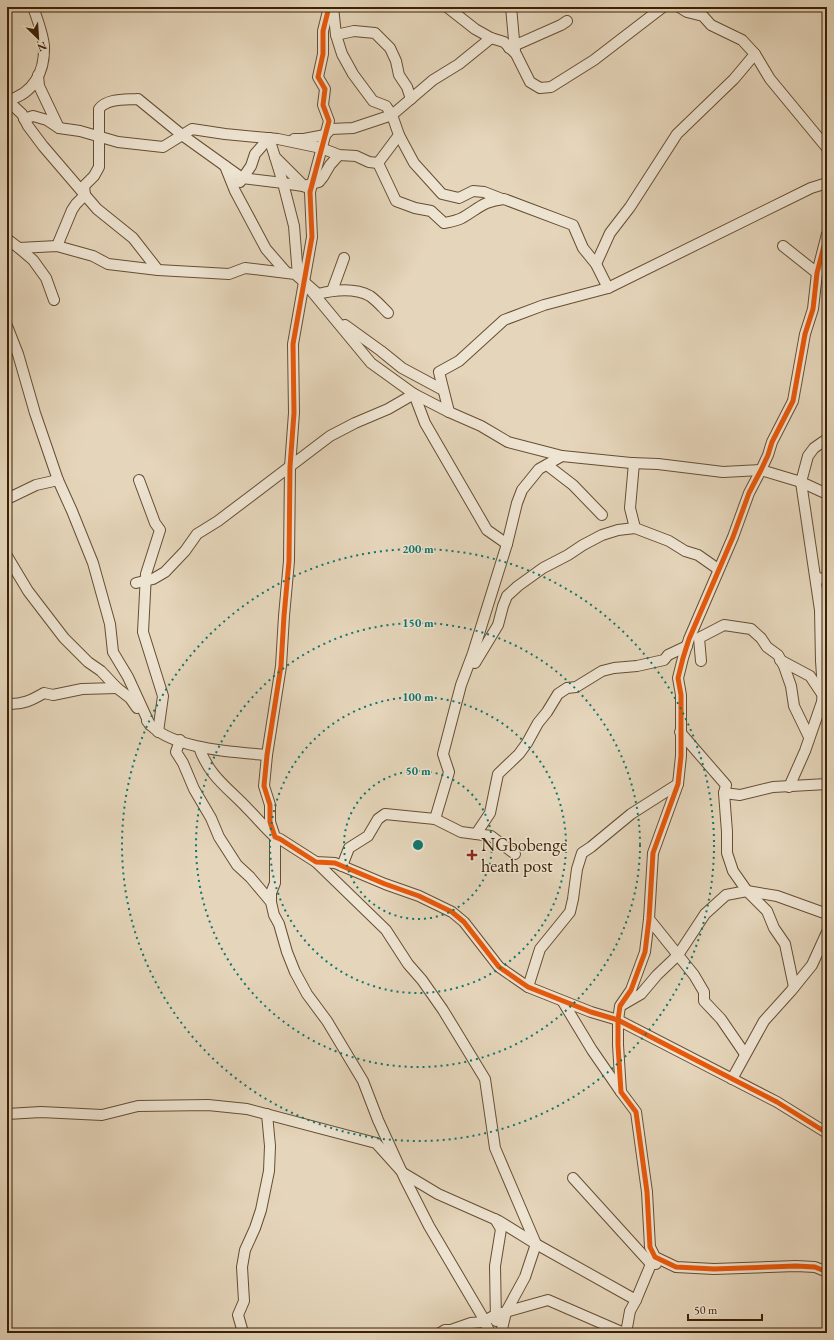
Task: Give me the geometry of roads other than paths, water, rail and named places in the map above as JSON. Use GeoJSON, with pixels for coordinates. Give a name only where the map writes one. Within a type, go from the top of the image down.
{"type":"FeatureCollection","features":[{"type":"Feature","properties":{"kind":"street"},"geometry":{"type":"LineString","coordinates":[[7,100],[18,98],[28,91],[35,83],[42,65],[44,46],[33,7]]}},
{"type":"Feature","properties":{"kind":"street"},"geometry":{"type":"LineString","coordinates":[[329,7],[323,31],[323,54],[318,77],[325,89],[323,105],[329,121],[308,187],[312,237],[301,279],[293,344],[294,413],[290,467],[289,561],[281,666],[267,755],[264,786],[270,805],[270,822],[275,837],[275,883],[271,893],[271,902],[274,915],[279,924],[287,952],[295,972],[307,994],[327,1021],[363,1081],[378,1120],[405,1179],[430,1226],[485,1321],[490,1333]]}},
{"type":"Feature","properties":{"kind":"street"},"geometry":{"type":"LineString","coordinates":[[333,7],[336,35],[342,54],[353,74],[373,102],[386,106],[392,115],[399,135],[414,163],[442,194],[459,198],[473,191],[484,192],[573,225],[583,248],[596,264],[608,288]]}},
{"type":"Feature","properties":{"kind":"street"},"geometry":{"type":"LineString","coordinates":[[511,7],[513,49],[530,82],[540,88],[550,87],[594,60],[663,7]]}},
{"type":"Feature","properties":{"kind":"street"},"geometry":{"type":"LineString","coordinates":[[679,7],[687,12],[703,16],[711,25],[742,40],[755,54],[770,79],[827,148]]}},
{"type":"Feature","properties":{"kind":"street"},"geometry":{"type":"LineString","coordinates":[[452,8],[475,29],[491,38],[504,42],[513,49]]}},
{"type":"Feature","properties":{"kind":"street"},"geometry":{"type":"LineString","coordinates":[[513,49],[567,21]]}},
{"type":"Feature","properties":{"kind":"street"},"geometry":{"type":"LineString","coordinates":[[336,35],[354,32],[375,33],[390,48],[396,61],[399,75],[407,87],[411,99]]}},
{"type":"Feature","properties":{"kind":"street"},"geometry":{"type":"LineString","coordinates":[[24,119],[33,116],[47,120],[59,128],[80,131],[118,142],[163,147],[192,129],[224,134],[280,139],[304,139],[325,135],[331,129],[354,128],[392,115],[434,80],[459,64],[491,38]]}},
{"type":"Feature","properties":{"kind":"street"},"geometry":{"type":"LineString","coordinates":[[596,264],[610,233],[630,207],[677,134],[734,79],[755,54]]}},
{"type":"Feature","properties":{"kind":"street"},"geometry":{"type":"LineString","coordinates":[[38,75],[39,86],[59,128]]}},
{"type":"Feature","properties":{"kind":"street"},"geometry":{"type":"LineString","coordinates":[[85,195],[84,186],[94,176],[99,167],[99,109],[102,105],[117,100],[138,99],[182,135],[242,178],[308,187],[319,182],[340,155]]}},
{"type":"Feature","properties":{"kind":"street"},"geometry":{"type":"LineString","coordinates":[[7,100],[22,114],[28,126],[43,146],[97,209],[133,238],[158,270]]}},
{"type":"Feature","properties":{"kind":"street"},"geometry":{"type":"LineString","coordinates":[[378,163],[399,135]]}},
{"type":"Feature","properties":{"kind":"street"},"geometry":{"type":"LineString","coordinates":[[269,138],[294,226],[301,279],[371,362],[414,394],[480,426],[508,442],[562,456],[658,464],[723,472],[761,470],[801,482],[827,494]]}},
{"type":"Feature","properties":{"kind":"street"},"geometry":{"type":"LineString","coordinates":[[235,191],[251,166],[255,154],[269,138]]}},
{"type":"Feature","properties":{"kind":"street"},"geometry":{"type":"LineString","coordinates":[[280,139],[321,148],[340,155],[356,156],[369,162],[378,163]]}},
{"type":"Feature","properties":{"kind":"street"},"geometry":{"type":"LineString","coordinates":[[275,157],[308,187]]}},
{"type":"Feature","properties":{"kind":"street"},"geometry":{"type":"LineString","coordinates":[[378,163],[396,201],[415,208],[431,211],[444,223],[461,218],[479,206],[504,199]]}},
{"type":"Feature","properties":{"kind":"street"},"geometry":{"type":"LineString","coordinates":[[225,166],[235,191],[266,249],[286,272]]}},
{"type":"Feature","properties":{"kind":"street"},"geometry":{"type":"LineString","coordinates":[[449,412],[439,372],[459,361],[504,320],[544,305],[608,288],[811,188],[827,183]]}},
{"type":"Feature","properties":{"kind":"street"},"geometry":{"type":"LineString","coordinates":[[57,246],[72,210],[85,195]]}},
{"type":"Feature","properties":{"kind":"street"},"geometry":{"type":"LineString","coordinates":[[621,1092],[618,1045],[618,1020],[620,1006],[631,990],[645,952],[649,919],[653,853],[678,784],[681,756],[681,696],[678,678],[687,646],[749,493],[768,455],[772,442],[793,401],[805,334],[813,309],[817,273],[827,234]]}},
{"type":"Feature","properties":{"kind":"street"},"geometry":{"type":"LineString","coordinates":[[7,239],[33,260],[46,278],[54,300]]}},
{"type":"Feature","properties":{"kind":"street"},"geometry":{"type":"LineString","coordinates":[[19,248],[57,246],[93,256],[108,264],[158,270],[229,274],[245,268],[286,272],[295,274],[318,294],[332,290],[350,291],[368,296],[377,302],[388,313]]}},
{"type":"Feature","properties":{"kind":"street"},"geometry":{"type":"LineString","coordinates":[[783,246],[817,273]]}},
{"type":"Feature","properties":{"kind":"street"},"geometry":{"type":"LineString","coordinates":[[332,290],[344,258]]}},
{"type":"Feature","properties":{"kind":"street"},"geometry":{"type":"LineString","coordinates":[[321,303],[347,327],[402,368],[443,390]]}},
{"type":"Feature","properties":{"kind":"street"},"geometry":{"type":"LineString","coordinates":[[7,326],[18,354],[34,413],[58,480],[72,511],[92,564],[110,624],[113,652],[128,677],[154,728]]}},
{"type":"Feature","properties":{"kind":"street"},"geometry":{"type":"LineString","coordinates":[[136,583],[146,580],[153,580],[165,572],[185,551],[197,534],[218,521],[330,436],[354,423],[388,409],[414,394]]}},
{"type":"Feature","properties":{"kind":"street"},"geometry":{"type":"LineString","coordinates":[[414,394],[425,423],[487,530],[508,544]]}},
{"type":"Feature","properties":{"kind":"street"},"geometry":{"type":"LineString","coordinates":[[789,787],[822,702],[820,642],[822,625],[801,482],[808,456],[814,448],[827,439]]}},
{"type":"Feature","properties":{"kind":"street"},"geometry":{"type":"LineString","coordinates":[[435,819],[449,772],[443,754],[463,679],[473,653],[508,544],[517,503],[522,490],[539,469],[562,456]]}},
{"type":"Feature","properties":{"kind":"street"},"geometry":{"type":"LineString","coordinates":[[634,463],[630,508],[635,528]]}},
{"type":"Feature","properties":{"kind":"street"},"geometry":{"type":"LineString","coordinates":[[547,465],[573,485],[602,515]]}},
{"type":"Feature","properties":{"kind":"street"},"geometry":{"type":"LineString","coordinates":[[7,499],[36,486],[58,480]]}},
{"type":"Feature","properties":{"kind":"street"},"geometry":{"type":"LineString","coordinates":[[139,480],[154,523],[160,530],[146,574],[142,632],[164,696],[154,728]]}},
{"type":"Feature","properties":{"kind":"street"},"geometry":{"type":"LineString","coordinates":[[463,679],[498,625],[507,596],[544,568],[602,535],[618,530],[635,528],[669,541],[685,551],[698,555],[718,569]]}},
{"type":"Feature","properties":{"kind":"street"},"geometry":{"type":"LineString","coordinates":[[7,556],[28,591],[64,638],[88,662],[101,671],[117,688],[130,698],[154,728],[199,747],[267,755]]}},
{"type":"Feature","properties":{"kind":"street"},"geometry":{"type":"LineString","coordinates":[[816,578],[827,579]]}},
{"type":"Feature","properties":{"kind":"street"},"geometry":{"type":"LineString","coordinates":[[489,601],[513,591]]}},
{"type":"Feature","properties":{"kind":"street"},"geometry":{"type":"LineString","coordinates":[[701,661],[699,638],[724,625],[751,629],[761,638],[767,647],[778,655],[791,686],[794,706],[809,737]]}},
{"type":"Feature","properties":{"kind":"street"},"geometry":{"type":"LineString","coordinates":[[476,834],[490,813],[498,774],[519,754],[558,694],[567,688],[576,687],[602,671],[664,660],[668,656],[687,646]]}},
{"type":"Feature","properties":{"kind":"street"},"geometry":{"type":"LineString","coordinates":[[780,660],[810,676],[822,694]]}},
{"type":"Feature","properties":{"kind":"street"},"geometry":{"type":"LineString","coordinates":[[7,704],[16,705],[30,701],[44,693],[53,695],[82,689],[117,688]]}},
{"type":"Feature","properties":{"kind":"street"},"geometry":{"type":"LineString","coordinates":[[680,732],[726,785],[724,794],[727,853],[733,871],[747,891],[767,910],[774,928],[785,944],[794,988]]}},
{"type":"Feature","properties":{"kind":"street"},"geometry":{"type":"LineString","coordinates":[[180,740],[176,752],[183,763],[194,789],[211,818],[219,837],[237,865],[250,877],[271,902]]}},
{"type":"Feature","properties":{"kind":"street"},"geometry":{"type":"LineString","coordinates":[[199,747],[208,768],[224,787],[248,809],[262,826],[275,837],[316,862],[386,930],[408,964],[430,992],[485,1079],[495,1148],[536,1244],[524,1278],[506,1312],[501,1333]]}},
{"type":"Feature","properties":{"kind":"street"},"geometry":{"type":"LineString","coordinates":[[528,987],[540,949],[570,912],[577,869],[582,853],[631,814],[678,784]]}},
{"type":"Feature","properties":{"kind":"street"},"geometry":{"type":"LineString","coordinates":[[724,794],[740,795],[773,787],[827,784]]}},
{"type":"Feature","properties":{"kind":"street"},"geometry":{"type":"LineString","coordinates":[[342,866],[349,848],[368,836],[378,819],[385,814],[435,819],[461,832],[491,836],[514,854]]}},
{"type":"Feature","properties":{"kind":"street"},"geometry":{"type":"LineString","coordinates":[[316,862],[335,863],[385,884],[419,896],[452,912],[464,922],[499,967],[528,987],[563,1002],[618,1020],[777,1102],[827,1133]]}},
{"type":"Feature","properties":{"kind":"street"},"geometry":{"type":"LineString","coordinates":[[620,1006],[641,994],[657,975],[678,955],[705,914],[726,895],[747,891],[777,896],[827,914]]}},
{"type":"Feature","properties":{"kind":"street"},"geometry":{"type":"LineString","coordinates":[[649,919],[694,975],[704,992],[704,1001],[721,1019],[745,1054]]}},
{"type":"Feature","properties":{"kind":"street"},"geometry":{"type":"LineString","coordinates":[[732,1079],[764,1021],[794,988],[812,965],[827,932]]}},
{"type":"Feature","properties":{"kind":"street"},"geometry":{"type":"LineString","coordinates":[[563,1002],[592,1050],[636,1112],[647,1192],[650,1247],[655,1256],[676,1267],[714,1270],[796,1266],[815,1267],[827,1272]]}},
{"type":"Feature","properties":{"kind":"street"},"geometry":{"type":"LineString","coordinates":[[7,1114],[41,1112],[102,1115],[138,1106],[208,1105],[247,1108],[376,1143],[403,1173],[438,1194],[495,1219],[536,1244],[636,1300]]}},
{"type":"Feature","properties":{"kind":"street"},"geometry":{"type":"LineString","coordinates":[[242,1333],[238,1315],[244,1301],[242,1268],[245,1250],[261,1210],[269,1171],[270,1146],[267,1114]]}},
{"type":"Feature","properties":{"kind":"street"},"geometry":{"type":"LineString","coordinates":[[573,1178],[651,1264]]}},
{"type":"Feature","properties":{"kind":"street"},"geometry":{"type":"LineString","coordinates":[[495,1219],[501,1229],[495,1266],[496,1333]]}},
{"type":"Feature","properties":{"kind":"street"},"geometry":{"type":"LineString","coordinates":[[651,1264],[664,1262]]}},
{"type":"Feature","properties":{"kind":"street"},"geometry":{"type":"LineString","coordinates":[[440,1333],[445,1330],[451,1330],[471,1323],[485,1321],[495,1315],[548,1300],[625,1333],[630,1311],[651,1264]]}},
{"type":"Feature","properties":{"kind":"place","name":"NGbobenge heath post"},"geometry":{"type":"Point","coordinates":[472,855]}}]}
